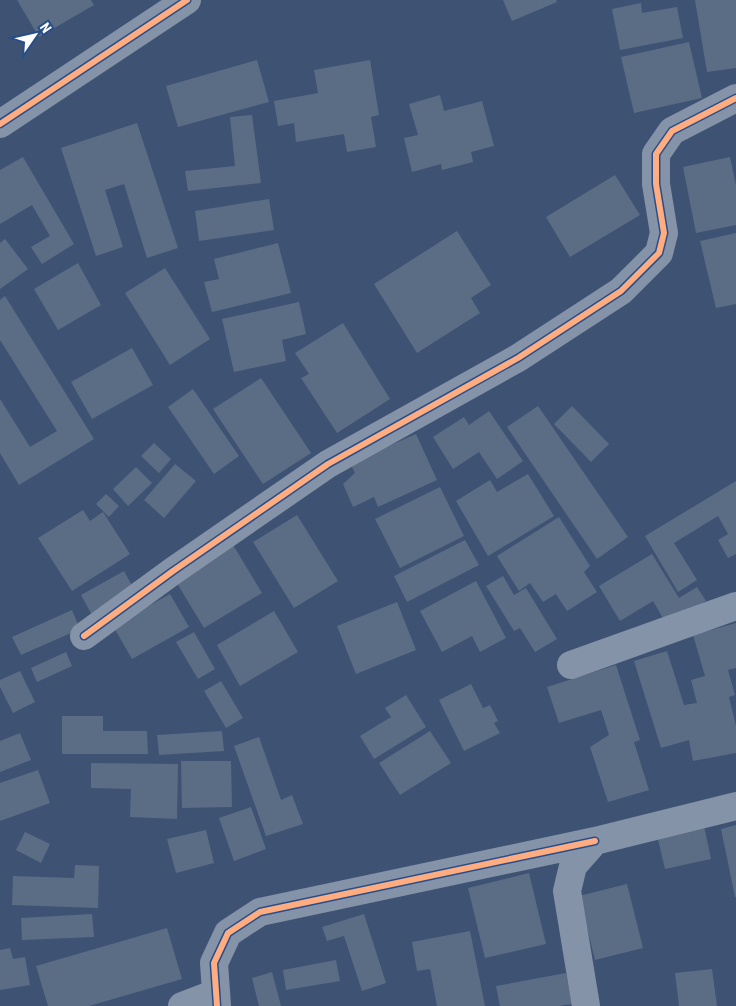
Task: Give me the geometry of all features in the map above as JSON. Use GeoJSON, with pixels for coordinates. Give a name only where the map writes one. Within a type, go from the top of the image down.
{"type":"FeatureCollection","features":[{"type":"Feature","properties":{"kind":"street"},"geometry":{"type":"LineString","coordinates":[[0,124],[187,0]]}},
{"type":"Feature","properties":{"kind":"street"},"geometry":{"type":"LineString","coordinates":[[84,636],[173,571],[328,464],[518,358],[621,290],[658,253],[664,233],[656,184],[656,154],[672,131],[736,98]]}},
{"type":"Feature","properties":{"kind":"street"},"geometry":{"type":"LineString","coordinates":[[571,665],[736,606]]}},
{"type":"Feature","properties":{"kind":"street"},"geometry":{"type":"LineString","coordinates":[[182,1006],[216,999],[214,963],[228,933],[260,912],[596,841],[736,806]]}},
{"type":"Feature","properties":{"kind":"street"},"geometry":{"type":"LineString","coordinates":[[586,1006],[568,891],[573,866],[596,841]]}},
{"type":"Feature","properties":{"kind":"building"},"geometry":{"type":"Polygon","coordinates":[[[17,0],[91,0],[94,5],[39,37],[17,0]]]}},
{"type":"Feature","properties":{"kind":"building"},"geometry":{"type":"Polygon","coordinates":[[[503,0],[556,0],[557,2],[512,21],[503,0]]]}},
{"type":"Feature","properties":{"kind":"building"},"geometry":{"type":"Polygon","coordinates":[[[695,0],[736,0],[736,68],[707,72],[695,0]]]}},
{"type":"Feature","properties":{"kind":"building"},"geometry":{"type":"Polygon","coordinates":[[[641,3],[642,13],[677,7],[683,38],[620,50],[612,9],[641,3]]]}},
{"type":"Feature","properties":{"kind":"building"},"geometry":{"type":"Polygon","coordinates":[[[689,42],[702,98],[634,113],[621,57],[689,42]]]}},
{"type":"Feature","properties":{"kind":"building"},"geometry":{"type":"Polygon","coordinates":[[[257,60],[269,102],[178,127],[166,86],[257,60]]]}},
{"type":"Feature","properties":{"kind":"building"},"geometry":{"type":"Polygon","coordinates":[[[370,60],[379,115],[371,117],[376,147],[347,152],[344,134],[296,142],[294,123],[278,126],[274,101],[318,93],[314,70],[370,60]]]}},
{"type":"Feature","properties":{"kind":"building"},"geometry":{"type":"Polygon","coordinates":[[[440,95],[444,111],[482,101],[494,146],[471,152],[473,162],[442,170],[441,164],[412,172],[404,138],[418,135],[409,104],[440,95]]]}},
{"type":"Feature","properties":{"kind":"building"},"geometry":{"type":"Polygon","coordinates":[[[252,115],[261,183],[188,191],[185,171],[235,166],[230,117],[252,115]]]}},
{"type":"Feature","properties":{"kind":"building"},"geometry":{"type":"Polygon","coordinates":[[[137,123],[178,248],[147,258],[124,184],[105,190],[123,247],[96,256],[61,148],[137,123]]]}},
{"type":"Feature","properties":{"kind":"building"},"geometry":{"type":"Polygon","coordinates":[[[23,157],[74,244],[42,264],[31,247],[50,236],[32,205],[0,224],[0,170],[23,157]]]}},
{"type":"Feature","properties":{"kind":"building"},"geometry":{"type":"Polygon","coordinates":[[[730,157],[736,185],[736,225],[696,233],[683,167],[730,157]]]}},
{"type":"Feature","properties":{"kind":"building"},"geometry":{"type":"Polygon","coordinates":[[[615,175],[640,215],[570,257],[546,217],[615,175]]]}},
{"type":"Feature","properties":{"kind":"building"},"geometry":{"type":"Polygon","coordinates":[[[269,199],[274,230],[199,241],[195,211],[269,199]]]}},
{"type":"Feature","properties":{"kind":"building"},"geometry":{"type":"Polygon","coordinates":[[[457,231],[491,285],[471,298],[480,313],[417,353],[374,284],[457,231]]]}},
{"type":"Feature","properties":{"kind":"building"},"geometry":{"type":"Polygon","coordinates":[[[736,233],[736,304],[716,308],[700,241],[736,233]]]}},
{"type":"Feature","properties":{"kind":"building"},"geometry":{"type":"Polygon","coordinates":[[[5,239],[28,269],[0,289],[0,243],[5,239]]]}},
{"type":"Feature","properties":{"kind":"building"},"geometry":{"type":"Polygon","coordinates":[[[278,243],[291,293],[212,312],[204,282],[219,279],[214,259],[278,243]]]}},
{"type":"Feature","properties":{"kind":"building"},"geometry":{"type":"Polygon","coordinates":[[[78,263],[101,305],[58,330],[34,289],[78,263]]]}},
{"type":"Feature","properties":{"kind":"building"},"geometry":{"type":"Polygon","coordinates":[[[165,268],[210,339],[170,365],[125,293],[165,268]]]}},
{"type":"Feature","properties":{"kind":"building"},"geometry":{"type":"Polygon","coordinates":[[[5,296],[94,439],[19,485],[0,453],[0,399],[30,447],[57,431],[0,340],[0,300],[5,296]]]}},
{"type":"Feature","properties":{"kind":"building"},"geometry":{"type":"Polygon","coordinates":[[[299,302],[306,334],[282,340],[286,361],[234,372],[222,319],[299,302]]]}},
{"type":"Feature","properties":{"kind":"building"},"geometry":{"type":"Polygon","coordinates":[[[343,323],[390,399],[337,433],[301,378],[309,374],[295,353],[343,323]]]}},
{"type":"Feature","properties":{"kind":"building"},"geometry":{"type":"Polygon","coordinates":[[[132,348],[153,385],[92,419],[71,382],[132,348]]]}},
{"type":"Feature","properties":{"kind":"building"},"geometry":{"type":"Polygon","coordinates":[[[261,378],[311,453],[263,484],[213,409],[261,378]]]}},
{"type":"Feature","properties":{"kind":"building"},"geometry":{"type":"Polygon","coordinates":[[[193,389],[239,456],[214,474],[168,407],[193,389]]]}},
{"type":"Feature","properties":{"kind":"building"},"geometry":{"type":"Polygon","coordinates":[[[538,406],[628,537],[597,559],[507,427],[538,406]]]}},
{"type":"Feature","properties":{"kind":"building"},"geometry":{"type":"Polygon","coordinates":[[[572,406],[609,444],[591,462],[554,424],[572,406]]]}},
{"type":"Feature","properties":{"kind":"building"},"geometry":{"type":"Polygon","coordinates":[[[489,411],[523,461],[497,479],[479,452],[453,469],[433,437],[464,417],[469,425],[489,411]]]}},
{"type":"Feature","properties":{"kind":"building"},"geometry":{"type":"Polygon","coordinates":[[[416,434],[437,480],[378,507],[374,497],[353,507],[343,484],[355,473],[350,463],[416,434]]]}},
{"type":"Feature","properties":{"kind":"building"},"geometry":{"type":"Polygon","coordinates":[[[154,443],[171,459],[159,473],[141,456],[154,443]]]}},
{"type":"Feature","properties":{"kind":"building"},"geometry":{"type":"Polygon","coordinates":[[[175,464],[196,481],[164,518],[144,500],[175,464]]]}},
{"type":"Feature","properties":{"kind":"building"},"geometry":{"type":"Polygon","coordinates":[[[136,467],[152,483],[128,506],[113,489],[136,467]]]}},
{"type":"Feature","properties":{"kind":"building"},"geometry":{"type":"Polygon","coordinates":[[[528,474],[554,516],[488,556],[456,501],[490,480],[497,492],[528,474]]]}},
{"type":"Feature","properties":{"kind":"building"},"geometry":{"type":"Polygon","coordinates":[[[736,481],[736,554],[728,558],[718,540],[728,534],[718,516],[674,543],[697,580],[678,592],[645,536],[736,481]]]}},
{"type":"Feature","properties":{"kind":"building"},"geometry":{"type":"Polygon","coordinates":[[[440,487],[464,536],[400,568],[375,519],[440,487]]]}},
{"type":"Feature","properties":{"kind":"building"},"geometry":{"type":"Polygon","coordinates":[[[106,494],[119,506],[109,517],[96,504],[106,494]]]}},
{"type":"Feature","properties":{"kind":"building"},"geometry":{"type":"Polygon","coordinates":[[[83,510],[90,521],[103,512],[130,554],[72,591],[38,538],[83,510]]]}},
{"type":"Feature","properties":{"kind":"building"},"geometry":{"type":"Polygon","coordinates":[[[297,515],[338,581],[294,608],[253,542],[297,515]]]}},
{"type":"Feature","properties":{"kind":"building"},"geometry":{"type":"Polygon","coordinates":[[[559,517],[590,566],[584,572],[597,592],[567,611],[556,594],[543,602],[530,583],[519,591],[497,556],[559,517]]]}},
{"type":"Feature","properties":{"kind":"building"},"geometry":{"type":"Polygon","coordinates":[[[465,540],[479,565],[407,602],[394,576],[465,540]]]}},
{"type":"Feature","properties":{"kind":"building"},"geometry":{"type":"Polygon","coordinates":[[[233,545],[262,593],[204,628],[175,580],[233,545]]]}},
{"type":"Feature","properties":{"kind":"building"},"geometry":{"type":"Polygon","coordinates":[[[652,554],[679,598],[697,587],[706,601],[667,625],[653,601],[620,621],[599,586],[652,554]]]}},
{"type":"Feature","properties":{"kind":"building"},"geometry":{"type":"Polygon","coordinates":[[[124,571],[135,591],[92,615],[81,595],[124,571]]]}},
{"type":"Feature","properties":{"kind":"building"},"geometry":{"type":"Polygon","coordinates":[[[503,576],[514,595],[526,588],[557,639],[535,652],[520,628],[514,631],[486,586],[503,576]]]}},
{"type":"Feature","properties":{"kind":"building"},"geometry":{"type":"Polygon","coordinates":[[[476,581],[506,638],[480,652],[472,636],[442,652],[420,611],[476,581]]]}},
{"type":"Feature","properties":{"kind":"building"},"geometry":{"type":"Polygon","coordinates":[[[170,594],[189,627],[132,659],[113,626],[170,594]]]}},
{"type":"Feature","properties":{"kind":"building"},"geometry":{"type":"Polygon","coordinates":[[[397,602],[416,650],[356,674],[337,626],[397,602]]]}},
{"type":"Feature","properties":{"kind":"building"},"geometry":{"type":"Polygon","coordinates":[[[72,610],[80,629],[21,655],[12,637],[72,610]]]}},
{"type":"Feature","properties":{"kind":"building"},"geometry":{"type":"Polygon","coordinates":[[[274,611],[298,652],[240,686],[217,645],[274,611]]]}},
{"type":"Feature","properties":{"kind":"building"},"geometry":{"type":"Polygon","coordinates":[[[736,623],[736,668],[728,670],[735,695],[729,697],[736,726],[736,753],[693,761],[689,740],[661,748],[634,661],[667,651],[684,705],[697,703],[691,680],[705,676],[693,635],[736,623]]]}},
{"type":"Feature","properties":{"kind":"building"},"geometry":{"type":"Polygon","coordinates":[[[194,632],[215,669],[198,679],[176,642],[194,632]]]}},
{"type":"Feature","properties":{"kind":"building"},"geometry":{"type":"Polygon","coordinates":[[[66,652],[72,666],[37,682],[31,668],[66,652]]]}},
{"type":"Feature","properties":{"kind":"building"},"geometry":{"type":"Polygon","coordinates":[[[616,665],[640,740],[634,742],[649,790],[608,802],[590,747],[609,735],[601,710],[559,723],[547,687],[616,665]]]}},
{"type":"Feature","properties":{"kind":"building"},"geometry":{"type":"Polygon","coordinates":[[[20,671],[35,702],[13,713],[0,687],[0,680],[20,671]]]}},
{"type":"Feature","properties":{"kind":"building"},"geometry":{"type":"Polygon","coordinates":[[[221,681],[243,718],[226,728],[204,691],[221,681]]]}},
{"type":"Feature","properties":{"kind":"building"},"geometry":{"type":"Polygon","coordinates":[[[471,684],[483,708],[490,705],[498,721],[494,723],[500,733],[464,751],[439,700],[471,684]]]}},
{"type":"Feature","properties":{"kind":"building"},"geometry":{"type":"Polygon","coordinates":[[[406,695],[426,727],[374,759],[360,736],[391,717],[385,708],[406,695]]]}},
{"type":"Feature","properties":{"kind":"building"},"geometry":{"type":"Polygon","coordinates":[[[62,716],[103,716],[103,731],[147,731],[148,754],[62,754],[62,716]]]}},
{"type":"Feature","properties":{"kind":"building"},"geometry":{"type":"Polygon","coordinates":[[[222,731],[224,751],[159,755],[157,735],[222,731]]]}},
{"type":"Feature","properties":{"kind":"building"},"geometry":{"type":"Polygon","coordinates":[[[430,731],[451,763],[400,795],[379,763],[430,731]]]}},
{"type":"Feature","properties":{"kind":"building"},"geometry":{"type":"Polygon","coordinates":[[[20,733],[31,760],[0,772],[0,741],[20,733]]]}},
{"type":"Feature","properties":{"kind":"building"},"geometry":{"type":"Polygon","coordinates":[[[259,737],[281,800],[292,795],[303,824],[266,836],[234,746],[259,737]]]}},
{"type":"Feature","properties":{"kind":"building"},"geometry":{"type":"Polygon","coordinates":[[[181,761],[231,761],[232,807],[182,808],[181,761]]]}},
{"type":"Feature","properties":{"kind":"building"},"geometry":{"type":"Polygon","coordinates":[[[91,763],[178,764],[177,819],[130,817],[131,789],[91,788],[91,763]]]}},
{"type":"Feature","properties":{"kind":"building"},"geometry":{"type":"Polygon","coordinates":[[[38,770],[50,803],[0,821],[0,783],[38,770]]]}},
{"type":"Feature","properties":{"kind":"building"},"geometry":{"type":"Polygon","coordinates":[[[251,807],[266,849],[234,861],[219,818],[251,807]]]}},
{"type":"Feature","properties":{"kind":"building"},"geometry":{"type":"Polygon","coordinates":[[[703,821],[711,859],[665,869],[656,831],[703,821]]]}},
{"type":"Feature","properties":{"kind":"building"},"geometry":{"type":"Polygon","coordinates":[[[736,825],[736,897],[735,897],[721,829],[736,825]]]}},
{"type":"Feature","properties":{"kind":"building"},"geometry":{"type":"Polygon","coordinates":[[[206,830],[214,863],[176,873],[167,839],[206,830]]]}},
{"type":"Feature","properties":{"kind":"building"},"geometry":{"type":"Polygon","coordinates":[[[25,832],[50,844],[41,863],[16,850],[25,832]]]}},
{"type":"Feature","properties":{"kind":"building"},"geometry":{"type":"Polygon","coordinates":[[[75,865],[99,866],[98,908],[12,905],[13,876],[74,878],[75,865]]]}},
{"type":"Feature","properties":{"kind":"building"},"geometry":{"type":"Polygon","coordinates":[[[529,873],[546,944],[485,958],[468,888],[529,873]]]}},
{"type":"Feature","properties":{"kind":"building"},"geometry":{"type":"Polygon","coordinates":[[[627,884],[643,948],[595,960],[579,896],[627,884]]]}},
{"type":"Feature","properties":{"kind":"building"},"geometry":{"type":"Polygon","coordinates":[[[92,914],[94,937],[22,940],[21,918],[92,914]]]}},
{"type":"Feature","properties":{"kind":"building"},"geometry":{"type":"Polygon","coordinates":[[[364,914],[386,983],[362,991],[344,936],[327,941],[322,927],[364,914]]]}},
{"type":"Feature","properties":{"kind":"building"},"geometry":{"type":"Polygon","coordinates":[[[167,928],[182,979],[89,1006],[48,1006],[36,966],[167,928]]]}},
{"type":"Feature","properties":{"kind":"building"},"geometry":{"type":"Polygon","coordinates":[[[470,931],[485,1006],[437,1006],[430,969],[417,971],[412,942],[470,931]]]}},
{"type":"Feature","properties":{"kind":"building"},"geometry":{"type":"Polygon","coordinates":[[[10,948],[13,959],[25,957],[30,985],[0,990],[0,950],[10,948]]]}},
{"type":"Feature","properties":{"kind":"building"},"geometry":{"type":"Polygon","coordinates":[[[336,960],[340,981],[286,990],[283,970],[336,960]]]}},
{"type":"Feature","properties":{"kind":"building"},"geometry":{"type":"Polygon","coordinates":[[[712,969],[717,1006],[679,1006],[675,973],[712,969]]]}},
{"type":"Feature","properties":{"kind":"building"},"geometry":{"type":"Polygon","coordinates":[[[272,972],[281,1006],[259,1006],[252,978],[272,972]]]}},
{"type":"Feature","properties":{"kind":"building"},"geometry":{"type":"Polygon","coordinates":[[[566,973],[572,1004],[559,1006],[500,1006],[496,986],[566,973]]]}},
{"type":"Feature","properties":{"kind":"cycle path"},"geometry":{"type":"LineString","coordinates":[[0,124],[187,0]]}},
{"type":"Feature","properties":{"kind":"cycle path"},"geometry":{"type":"LineString","coordinates":[[84,636],[173,571],[328,464],[518,358],[621,291],[659,253],[664,233],[656,184],[656,154],[672,131],[736,98]]}},
{"type":"Feature","properties":{"kind":"cycle path"},"geometry":{"type":"LineString","coordinates":[[217,1006],[214,963],[228,933],[260,912],[595,841]]}}]}
